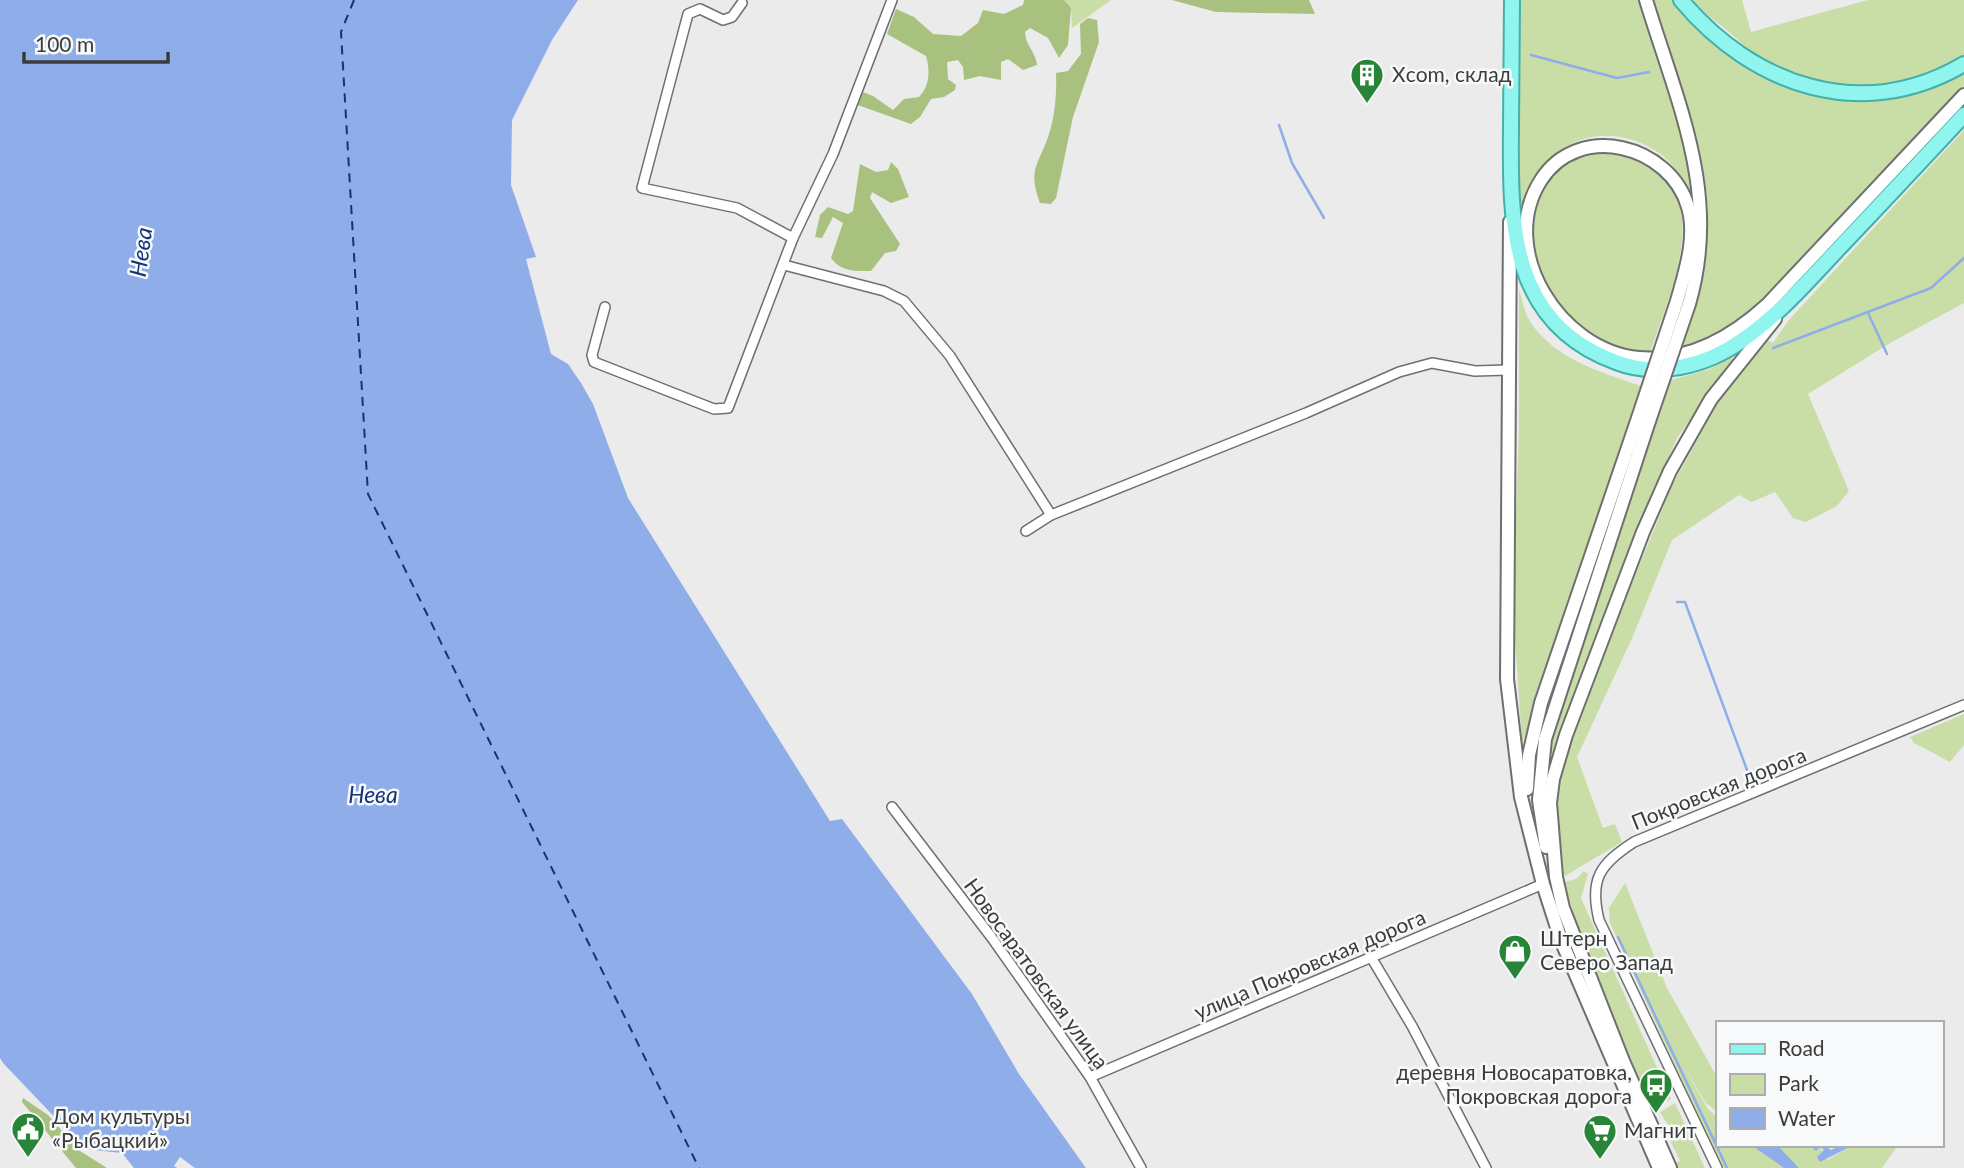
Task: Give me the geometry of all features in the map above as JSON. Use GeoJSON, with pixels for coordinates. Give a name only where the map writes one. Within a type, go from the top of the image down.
{"type":"FeatureCollection","features":[{"type":"Feature","properties":{"kind":"main road"},"geometry":{"type":"LineString","coordinates":[[1512,0],[1507,370],[1507,679],[1525,815],[1543,884],[1582,993],[1659,1168]]}},
{"type":"Feature","properties":{"kind":"main road"},"geometry":{"type":"LineString","coordinates":[[1525,815],[1526,774],[1541,703],[1700,254],[1701,191],[1693,154],[1646,0]]}},
{"type":"Feature","properties":{"kind":"main road"},"geometry":{"type":"LineString","coordinates":[[1681,0],[1721,39],[1754,65],[1787,81],[1810,87],[1855,93],[1896,89],[1934,79],[1964,64]]}},
{"type":"Feature","properties":{"kind":"main road"},"geometry":{"type":"LineString","coordinates":[[1683,302],[1690,219],[1681,190],[1665,169],[1636,151],[1606,146],[1572,154],[1549,170],[1532,197],[1527,229],[1532,271],[1550,305],[1582,336],[1607,349],[1640,358],[1680,356],[1730,334],[1767,305],[1964,94]]}},
{"type":"Feature","properties":{"kind":"main road"},"geometry":{"type":"LineString","coordinates":[[1556,877],[1550,803],[1559,757],[1643,532],[1693,427],[1731,373],[1791,299],[1964,115]]}},
{"type":"Feature","properties":{"kind":"main road"},"geometry":{"type":"LineString","coordinates":[[1510,193],[1521,267],[1538,303],[1574,341],[1607,359],[1624,365],[1661,369],[1700,361],[1739,343],[1791,299]]}},
{"type":"Feature","properties":{"kind":"main road"},"geometry":{"type":"LineString","coordinates":[[1643,420],[1557,694],[1540,761],[1540,817],[1563,908],[1590,980],[1670,1168]]}},
{"type":"Feature","properties":{"kind":"street"},"geometry":{"type":"LineString","coordinates":[[604,307],[592,355],[594,362],[714,410],[724,411],[744,370],[793,238],[833,154],[892,0]]}},
{"type":"Feature","properties":{"kind":"street"},"geometry":{"type":"LineString","coordinates":[[743,3],[732,17],[723,20],[700,9],[688,14],[642,188],[737,208],[793,238]]}},
{"type":"Feature","properties":{"kind":"street"},"geometry":{"type":"LineString","coordinates":[[784,265],[884,291],[904,301],[950,356],[1051,515]]}},
{"type":"Feature","properties":{"kind":"street"},"geometry":{"type":"LineString","coordinates":[[1026,531],[1051,515],[1306,413],[1399,372],[1432,363],[1475,371],[1507,370]]}},
{"type":"Feature","properties":{"kind":"street","name":"Покровская дорога"},"geometry":{"type":"LineString","coordinates":[[1717,1168],[1599,920],[1594,887],[1599,874],[1608,860],[1634,842],[1964,705]]}},
{"type":"Feature","properties":{"kind":"street","name":"Новосаратовская улица"},"geometry":{"type":"LineString","coordinates":[[892,807],[992,938],[1090,1077],[1141,1168]]}},
{"type":"Feature","properties":{"kind":"street","name":"улица Покровская дорога"},"geometry":{"type":"LineString","coordinates":[[1090,1077],[1543,884]]}},
{"type":"Feature","properties":{"kind":"street"},"geometry":{"type":"LineString","coordinates":[[1371,957],[1412,1026],[1486,1168]]}},
{"type":"Feature","properties":{"kind":"green space"},"geometry":{"type":"Polygon","coordinates":[[[1024,0],[1064,0],[1071,8],[1068,45],[1059,58],[1048,38],[1030,28],[1025,32],[1025,37],[1037,65],[1023,70],[1008,59],[1001,62],[1001,80],[980,76],[964,80],[963,67],[958,60],[947,62],[948,79],[956,85],[955,90],[944,97],[931,99],[920,117],[911,124],[855,104],[860,91],[873,96],[893,110],[904,99],[919,97],[925,88],[928,72],[926,56],[887,34],[896,9],[914,17],[933,34],[961,36],[978,23],[983,10],[1004,14],[1023,5],[1024,0]]]}},
{"type":"Feature","properties":{"kind":"green space"},"geometry":{"type":"Polygon","coordinates":[[[1064,0],[1111,0],[1072,28],[1071,8],[1064,0]]]}},
{"type":"Feature","properties":{"kind":"green space"},"geometry":{"type":"Polygon","coordinates":[[[1172,0],[1309,0],[1315,14],[1216,12],[1172,0]]]}},
{"type":"Feature","properties":{"kind":"green space"},"geometry":{"type":"Polygon","coordinates":[[[1520,0],[1641,0],[1688,155],[1694,196],[1662,155],[1641,143],[1620,137],[1599,136],[1579,140],[1545,163],[1532,181],[1523,203],[1520,203],[1520,0]]]}},
{"type":"Feature","properties":{"kind":"green space"},"geometry":{"type":"Polygon","coordinates":[[[1653,0],[1675,0],[1719,46],[1763,76],[1802,90],[1915,91],[1964,72],[1964,86],[1747,316],[1682,350],[1706,252],[1706,191],[1696,136],[1653,0]]]}},
{"type":"Feature","properties":{"kind":"green space"},"geometry":{"type":"Polygon","coordinates":[[[1693,0],[1742,0],[1751,32],[1868,0],[1964,0],[1964,55],[1918,76],[1892,82],[1840,85],[1814,81],[1790,74],[1762,60],[1693,0]]]}},
{"type":"Feature","properties":{"kind":"green space"},"geometry":{"type":"Polygon","coordinates":[[[1088,18],[1097,20],[1099,42],[1073,117],[1056,198],[1051,204],[1040,203],[1034,174],[1053,120],[1056,73],[1068,71],[1081,54],[1080,24],[1088,18]]]}},
{"type":"Feature","properties":{"kind":"green space"},"geometry":{"type":"Polygon","coordinates":[[[1964,130],[1964,303],[1890,343],[1808,394],[1849,491],[1837,506],[1806,522],[1793,518],[1775,492],[1752,502],[1739,495],[1672,540],[1633,636],[1577,757],[1603,828],[1615,824],[1622,842],[1563,877],[1556,801],[1559,777],[1602,655],[1672,486],[1718,402],[1768,340],[1773,343],[1788,321],[1964,130]]]}},
{"type":"Feature","properties":{"kind":"green space"},"geometry":{"type":"Polygon","coordinates":[[[1610,152],[1646,162],[1668,180],[1680,204],[1682,232],[1679,262],[1650,352],[1609,342],[1575,319],[1549,289],[1535,254],[1532,218],[1543,187],[1568,163],[1610,152]]]}},
{"type":"Feature","properties":{"kind":"green space"},"geometry":{"type":"Polygon","coordinates":[[[891,162],[898,169],[909,197],[891,203],[872,192],[870,198],[900,244],[896,251],[885,253],[871,271],[844,268],[831,258],[843,223],[833,217],[822,238],[815,237],[820,215],[828,207],[848,214],[853,211],[860,164],[876,172],[888,170],[891,162]]]}},
{"type":"Feature","properties":{"kind":"green space"},"geometry":{"type":"Polygon","coordinates":[[[1519,289],[1529,320],[1551,345],[1579,362],[1641,386],[1522,744],[1513,607],[1519,428],[1519,289]]]}},
{"type":"Feature","properties":{"kind":"green space"},"geometry":{"type":"Polygon","coordinates":[[[1730,358],[1733,359],[1677,438],[1642,518],[1552,754],[1549,753],[1588,612],[1671,380],[1710,369],[1730,358]]]}},
{"type":"Feature","properties":{"kind":"green space"},"geometry":{"type":"Polygon","coordinates":[[[1964,714],[1964,745],[1950,762],[1914,743],[1910,737],[1964,714]]]}},
{"type":"Feature","properties":{"kind":"green space"},"geometry":{"type":"Polygon","coordinates":[[[1584,871],[1588,874],[1581,898],[1671,1099],[1651,1108],[1581,937],[1564,882],[1576,879],[1584,871]]]}},
{"type":"Feature","properties":{"kind":"green space"},"geometry":{"type":"Polygon","coordinates":[[[1625,883],[1667,988],[1716,1075],[1716,1111],[1706,1103],[1683,1065],[1708,1109],[1716,1116],[1716,1147],[1754,1147],[1784,1168],[1722,1168],[1610,923],[1609,908],[1625,883]]]}},
{"type":"Feature","properties":{"kind":"green space"},"geometry":{"type":"Polygon","coordinates":[[[23,1098],[48,1115],[80,1151],[107,1168],[76,1168],[22,1102],[23,1098]]]}},
{"type":"Feature","properties":{"kind":"green space"},"geometry":{"type":"Polygon","coordinates":[[[1675,1103],[1705,1168],[1676,1168],[1674,1164],[1680,1161],[1668,1136],[1673,1133],[1660,1112],[1675,1103]]]}},
{"type":"Feature","properties":{"kind":"green space"},"geometry":{"type":"Polygon","coordinates":[[[1776,1147],[1811,1147],[1816,1151],[1820,1147],[1827,1160],[1850,1147],[1897,1147],[1882,1168],[1799,1168],[1776,1147]]]}},
{"type":"Feature","properties":{"kind":"water","name":"Нева"},"geometry":{"type":"Polygon","coordinates":[[[0,0],[578,0],[552,40],[512,120],[511,185],[536,257],[526,259],[551,354],[568,364],[581,383],[593,404],[628,498],[830,821],[842,819],[972,994],[1019,1074],[1086,1168],[195,1168],[180,1157],[174,1166],[177,1168],[134,1168],[122,1153],[85,1149],[3,1063],[0,1058],[0,0]]]}},
{"type":"Feature","properties":{"kind":"water"},"geometry":{"type":"Polygon","coordinates":[[[1754,1147],[1780,1148],[1799,1168],[1784,1168],[1754,1147]]]}},
{"type":"Feature","properties":{"kind":"water"},"geometry":{"type":"Polygon","coordinates":[[[1820,1147],[1831,1150],[1850,1147],[1820,1162],[1817,1157],[1824,1150],[1820,1147]]]}},
{"type":"Feature","properties":{"kind":"waterway"},"geometry":{"type":"LineString","coordinates":[[1531,55],[1617,78],[1649,72]]}},
{"type":"Feature","properties":{"kind":"waterway"},"geometry":{"type":"LineString","coordinates":[[1279,125],[1292,163],[1324,218]]}},
{"type":"Feature","properties":{"kind":"waterway"},"geometry":{"type":"LineString","coordinates":[[1773,348],[1931,288],[1964,258]]}},
{"type":"Feature","properties":{"kind":"waterway"},"geometry":{"type":"LineString","coordinates":[[1868,313],[1887,354]]}},
{"type":"Feature","properties":{"kind":"waterway"},"geometry":{"type":"LineString","coordinates":[[1677,602],[1685,602],[1754,789]]}},
{"type":"Feature","properties":{"kind":"waterway"},"geometry":{"type":"LineString","coordinates":[[1618,937],[1716,1145]]}},
{"type":"Feature","properties":{"kind":"waterway"},"geometry":{"type":"LineString","coordinates":[[1717,1147],[1727,1168]]}},
{"type":"Feature","properties":{"kind":"ferry route"},"geometry":{"type":"LineString","coordinates":[[354,0],[341,32],[368,494],[699,1168]]}},
{"type":"Feature","properties":{"kind":"place","name":"Xсom, склад"},"geometry":{"type":"Point","coordinates":[1367,105]}},
{"type":"Feature","properties":{"kind":"place","name":"Штерн Северо Запад"},"geometry":{"type":"Point","coordinates":[1515,981]}},
{"type":"Feature","properties":{"kind":"place","name":"деревня Новосаратовка, Покровская дорога"},"geometry":{"type":"Point","coordinates":[1656,1115]}},
{"type":"Feature","properties":{"kind":"place","name":"Дом культуры «Рыбацкий»"},"geometry":{"type":"Point","coordinates":[28,1159]}},
{"type":"Feature","properties":{"kind":"place","name":"Магнит"},"geometry":{"type":"Point","coordinates":[1600,1161]}}]}
